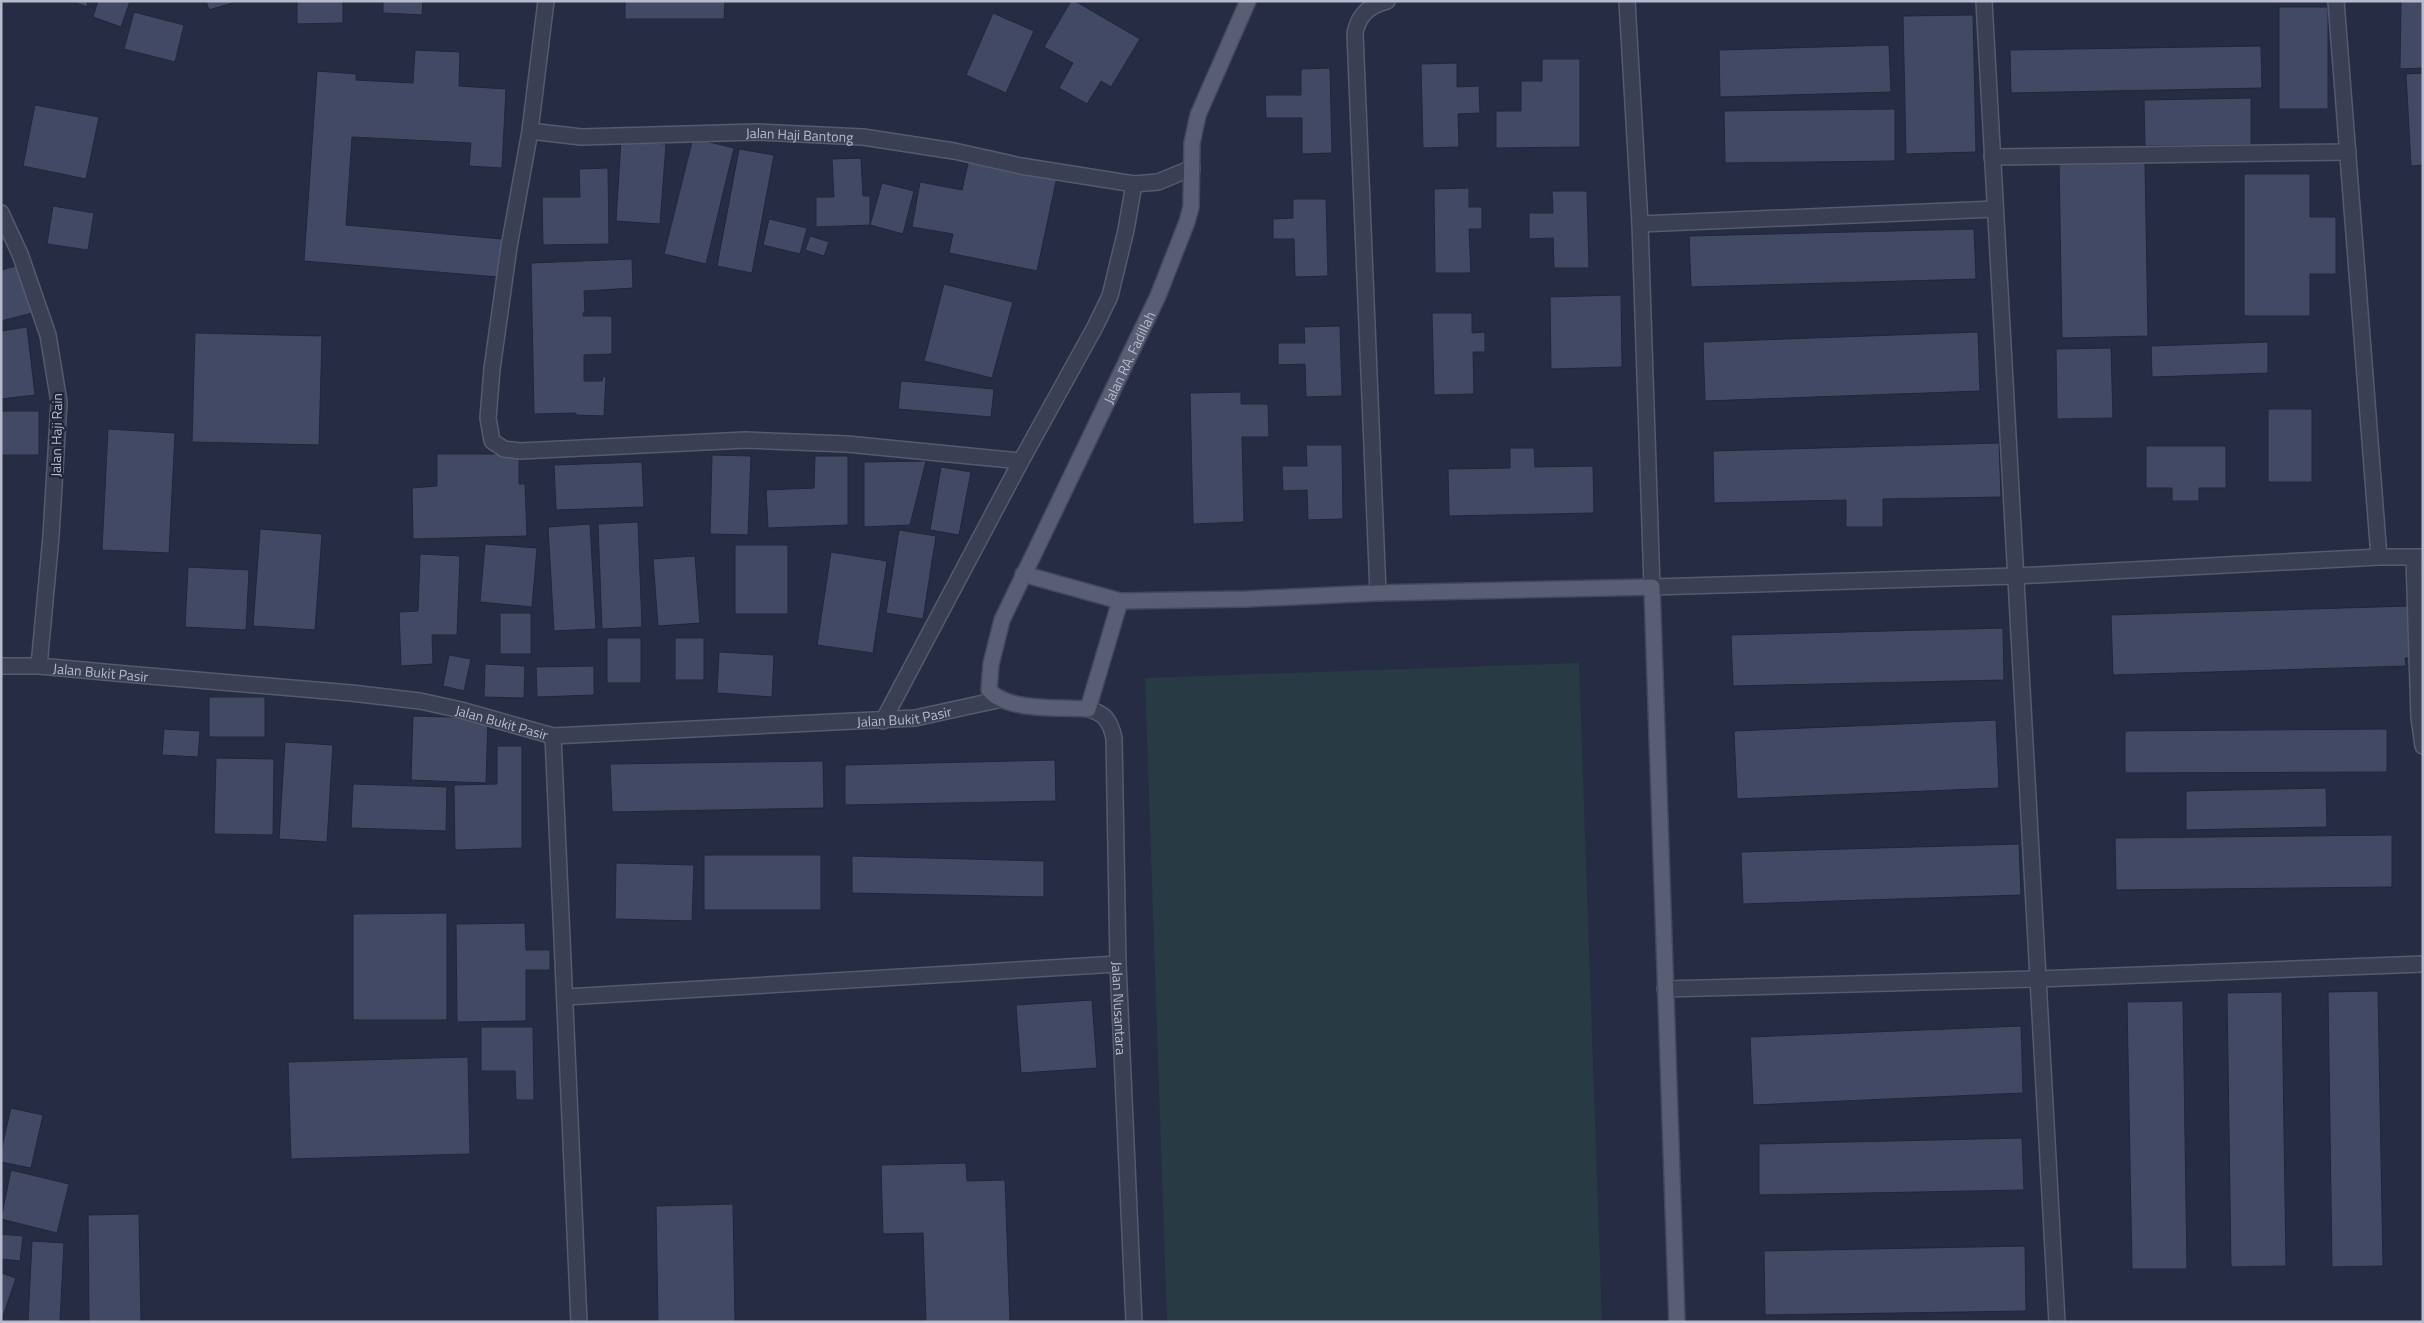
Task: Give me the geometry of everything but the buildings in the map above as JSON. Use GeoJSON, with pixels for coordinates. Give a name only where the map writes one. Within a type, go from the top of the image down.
{"type":"FeatureCollection","features":[{"type":"Feature","properties":{"kind":"main road","name":"Jalan RA. Fadillah"},"geometry":{"type":"LineString","coordinates":[[1002,699],[992,693],[988,686],[991,664],[1002,620],[1166,278],[1189,214],[1194,129],[1202,103],[1248,1]]}},
{"type":"Feature","properties":{"kind":"main road"},"geometry":{"type":"LineString","coordinates":[[1023,574],[1120,601],[1652,587],[1677,1322]]}},
{"type":"Feature","properties":{"kind":"main road"},"geometry":{"type":"LineString","coordinates":[[1002,699],[1050,708],[1088,709],[1120,601]]}},
{"type":"Feature","properties":{"kind":"street"},"geometry":{"type":"LineString","coordinates":[[546,1],[530,131],[509,247],[492,369],[488,418],[490,436],[497,445],[504,449],[520,451],[756,441],[847,444],[1021,461]]}},
{"type":"Feature","properties":{"kind":"street"},"geometry":{"type":"LineString","coordinates":[[1378,593],[1355,33],[1364,12],[1370,7],[1387,1]]}},
{"type":"Feature","properties":{"kind":"street"},"geometry":{"type":"LineString","coordinates":[[1627,1],[1640,224],[1652,587],[2016,576],[2379,557],[2418,557],[2418,718],[2423,746]]}},
{"type":"Feature","properties":{"kind":"street"},"geometry":{"type":"LineString","coordinates":[[1984,1],[2057,1322]]}},
{"type":"Feature","properties":{"kind":"street"},"geometry":{"type":"LineString","coordinates":[[2336,1],[2379,557]]}},
{"type":"Feature","properties":{"kind":"street","name":"Jalan Haji Bantong"},"geometry":{"type":"LineString","coordinates":[[530,131],[580,137],[757,132],[863,137],[954,151],[1021,166],[1134,184],[1158,182],[1192,168]]}},
{"type":"Feature","properties":{"kind":"street"},"geometry":{"type":"LineString","coordinates":[[1992,157],[2348,152]]}},
{"type":"Feature","properties":{"kind":"street"},"geometry":{"type":"LineString","coordinates":[[883,721],[1110,296],[1126,230],[1134,184]]}},
{"type":"Feature","properties":{"kind":"street"},"geometry":{"type":"LineString","coordinates":[[1640,224],[1995,209]]}},
{"type":"Feature","properties":{"kind":"street","name":"Jalan Haji Rain"},"geometry":{"type":"LineString","coordinates":[[1,212],[20,254],[48,335],[59,402],[52,526],[39,666]]}},
{"type":"Feature","properties":{"kind":"street","name":"Jalan Bukit Pasir"},"geometry":{"type":"LineString","coordinates":[[1,666],[39,666],[351,693],[420,702],[470,712],[553,736],[883,721],[915,718],[1002,699]]}},
{"type":"Feature","properties":{"kind":"street","name":"Jalan Nusantara"},"geometry":{"type":"LineString","coordinates":[[1088,709],[1103,714],[1112,728],[1114,738],[1118,964],[1134,1322]]}},
{"type":"Feature","properties":{"kind":"street"},"geometry":{"type":"LineString","coordinates":[[553,736],[579,1322]]}},
{"type":"Feature","properties":{"kind":"street"},"geometry":{"type":"LineString","coordinates":[[566,997],[1118,964]]}},
{"type":"Feature","properties":{"kind":"street"},"geometry":{"type":"LineString","coordinates":[[1665,989],[2038,979],[2423,964]]}},
{"type":"Feature","properties":{"kind":"shaded area"},"geometry":{"type":"Polygon","coordinates":[[[1579,663],[1602,1322],[1167,1322],[1145,678],[1579,663]]]}}]}
